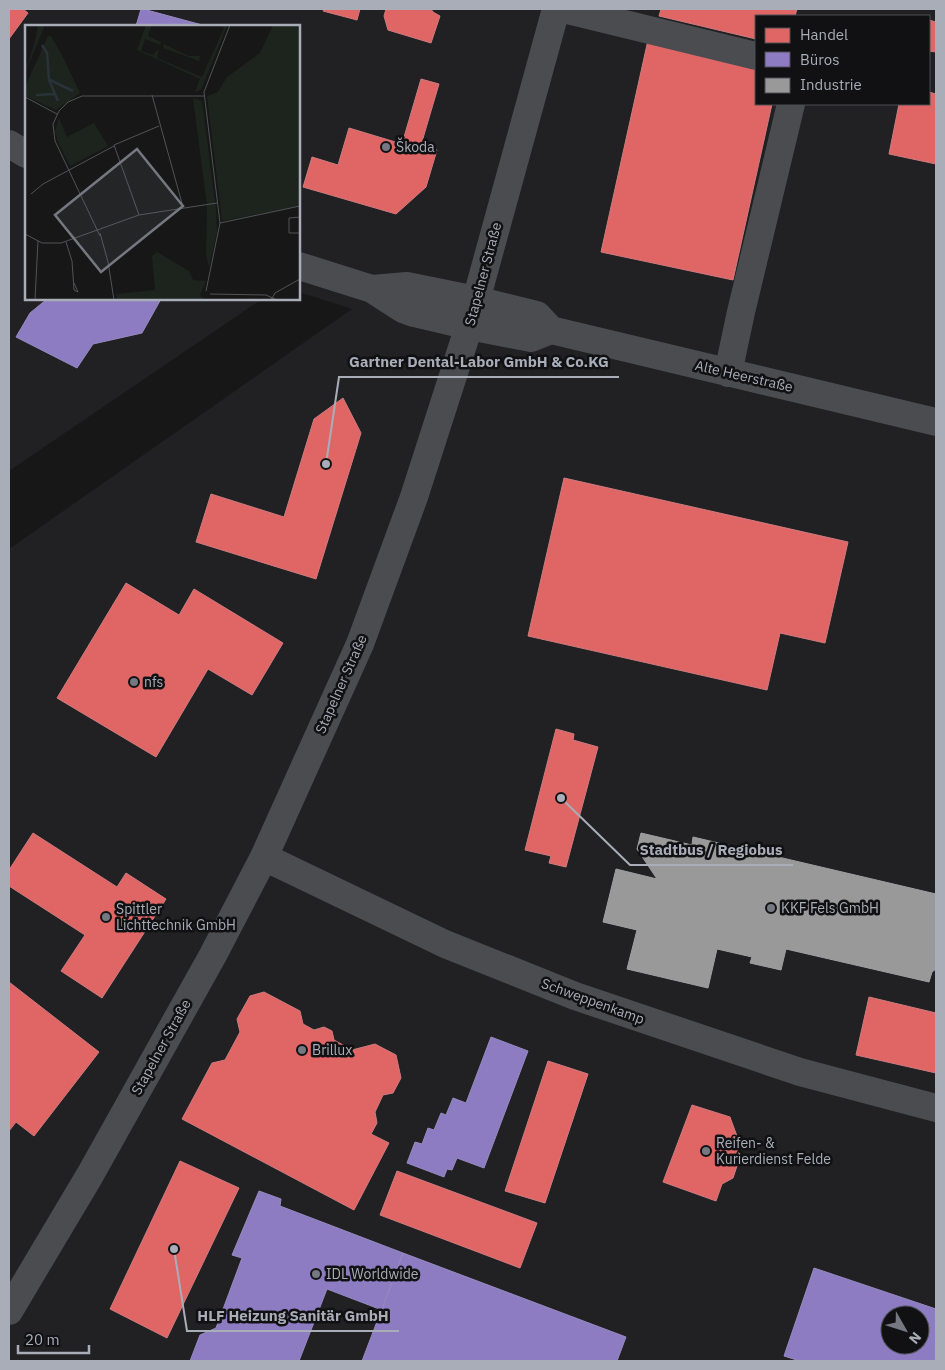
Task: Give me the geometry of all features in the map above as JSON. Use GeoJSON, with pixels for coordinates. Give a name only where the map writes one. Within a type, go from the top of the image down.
{"type":"FeatureCollection","features":[{"type":"Feature","properties":{"kind":"street","name":"Stapelner Straße"},"geometry":{"type":"LineString","coordinates":[[9,1311],[90,1175],[264,857],[360,644],[414,497],[469,326],[556,9]]}},
{"type":"Feature","properties":{"kind":"street"},"geometry":{"type":"LineString","coordinates":[[563,9],[755,56]]}},
{"type":"Feature","properties":{"kind":"street"},"geometry":{"type":"LineString","coordinates":[[728,373],[791,105]]}},
{"type":"Feature","properties":{"kind":"street"},"geometry":{"type":"LineString","coordinates":[[9,144],[25,153]]}},
{"type":"Feature","properties":{"kind":"street","name":"Alte Heerstraße"},"geometry":{"type":"LineString","coordinates":[[300,266],[372,289],[403,310],[469,326],[531,338],[551,330]]}},
{"type":"Feature","properties":{"kind":"street","name":"Alte Heerstraße"},"geometry":{"type":"LineString","coordinates":[[372,289],[407,286],[476,300],[537,316],[551,330],[936,422]]}},
{"type":"Feature","properties":{"kind":"street","name":"Schweppenkamp"},"geometry":{"type":"LineString","coordinates":[[264,857],[445,944],[575,996],[800,1072],[936,1108]]}},
{"type":"Feature","properties":{"kind":"shaded area"},"geometry":{"type":"Polygon","coordinates":[[[9,9],[936,9],[936,1361],[9,1361],[9,549],[352,309],[300,292],[300,25],[25,25],[25,300],[261,300],[9,471],[9,9]]]}},
{"type":"Feature","properties":{"kind":"building: Handel"},"geometry":{"type":"Polygon","coordinates":[[[9,9],[23,9],[28,13],[9,39],[9,9]]]}},
{"type":"Feature","properties":{"kind":"building: Handel"},"geometry":{"type":"Polygon","coordinates":[[[324,9],[360,9],[357,20],[323,11],[324,9]]]}},
{"type":"Feature","properties":{"kind":"building: Handel"},"geometry":{"type":"Polygon","coordinates":[[[386,9],[431,9],[440,16],[431,43],[388,30],[384,16],[386,9]]]}},
{"type":"Feature","properties":{"kind":"building: Handel"},"geometry":{"type":"Polygon","coordinates":[[[661,9],[797,9],[795,15],[755,15],[755,39],[659,16],[661,9]]]}},
{"type":"Feature","properties":{"kind":"building: Handel"},"geometry":{"type":"Polygon","coordinates":[[[930,20],[936,22],[936,52],[930,51],[930,20]]]}},
{"type":"Feature","properties":{"kind":"building: Handel"},"geometry":{"type":"Polygon","coordinates":[[[648,40],[755,64],[755,105],[772,105],[733,280],[601,252],[648,40]]]}},
{"type":"Feature","properties":{"kind":"building: Handel","name":"Škoda"},"geometry":{"type":"Polygon","coordinates":[[[421,79],[439,84],[421,145],[437,150],[426,187],[396,214],[303,187],[312,157],[338,165],[349,128],[402,144],[421,79]]]}},
{"type":"Feature","properties":{"kind":"building: Handel"},"geometry":{"type":"Polygon","coordinates":[[[930,92],[936,94],[936,164],[889,154],[899,105],[930,105],[930,92]]]}},
{"type":"Feature","properties":{"kind":"building: Handel"},"geometry":{"type":"Polygon","coordinates":[[[343,398],[361,433],[316,579],[196,542],[211,494],[284,517],[314,419],[343,398]]]}},
{"type":"Feature","properties":{"kind":"building: Handel"},"geometry":{"type":"Polygon","coordinates":[[[564,478],[848,542],[825,643],[780,633],[767,690],[528,636],[564,478]]]}},
{"type":"Feature","properties":{"kind":"building: Handel","name":"nfs"},"geometry":{"type":"Polygon","coordinates":[[[126,583],[179,615],[194,589],[283,643],[252,695],[208,669],[156,757],[57,698],[126,583]]]}},
{"type":"Feature","properties":{"kind":"building: Handel"},"geometry":{"type":"Polygon","coordinates":[[[556,729],[574,734],[573,740],[598,747],[566,867],[549,863],[551,856],[525,850],[556,729]]]}},
{"type":"Feature","properties":{"kind":"building: Handel","name":"Spittler Lichttechnik GmbH"},"geometry":{"type":"Polygon","coordinates":[[[33,833],[117,887],[126,873],[166,899],[102,998],[61,971],[85,935],[9,886],[9,870],[33,833]]]}},
{"type":"Feature","properties":{"kind":"building: Handel"},"geometry":{"type":"Polygon","coordinates":[[[9,982],[99,1052],[34,1136],[16,1122],[9,1131],[9,982]]]}},
{"type":"Feature","properties":{"kind":"building: Handel"},"geometry":{"type":"Polygon","coordinates":[[[264,992],[300,1011],[303,1024],[314,1030],[324,1027],[332,1031],[334,1040],[352,1050],[375,1044],[396,1055],[401,1078],[393,1093],[383,1095],[375,1112],[377,1123],[371,1134],[389,1143],[354,1210],[182,1119],[212,1063],[225,1060],[240,1032],[237,1019],[250,996],[264,992]]]}},
{"type":"Feature","properties":{"kind":"building: Handel"},"geometry":{"type":"Polygon","coordinates":[[[869,997],[936,1013],[936,1073],[856,1055],[869,997]]]}},
{"type":"Feature","properties":{"kind":"building: Handel"},"geometry":{"type":"Polygon","coordinates":[[[548,1061],[588,1074],[545,1203],[505,1191],[548,1061]]]}},
{"type":"Feature","properties":{"kind":"building: Handel","name":"Reifen- & Kurierdienst Felde"},"geometry":{"type":"Polygon","coordinates":[[[692,1105],[730,1117],[738,1139],[736,1146],[740,1157],[733,1178],[722,1184],[716,1201],[663,1182],[692,1105]]]}},
{"type":"Feature","properties":{"kind":"building: Handel"},"geometry":{"type":"Polygon","coordinates":[[[180,1161],[239,1188],[167,1338],[110,1309],[180,1161]]]}},
{"type":"Feature","properties":{"kind":"building: Handel"},"geometry":{"type":"Polygon","coordinates":[[[397,1171],[537,1223],[520,1268],[380,1215],[397,1171]]]}},
{"type":"Feature","properties":{"kind":"building: Büros"},"geometry":{"type":"Polygon","coordinates":[[[141,9],[143,9],[202,25],[136,25],[141,9]]]}},
{"type":"Feature","properties":{"kind":"building: Büros"},"geometry":{"type":"Polygon","coordinates":[[[46,300],[160,300],[142,333],[93,344],[77,368],[16,337],[30,313],[46,300]]]}},
{"type":"Feature","properties":{"kind":"building: Büros"},"geometry":{"type":"Polygon","coordinates":[[[491,1037],[528,1051],[484,1168],[457,1158],[452,1170],[447,1169],[444,1177],[407,1163],[415,1142],[422,1144],[428,1128],[434,1130],[441,1113],[446,1115],[453,1098],[466,1103],[491,1037]]]}},
{"type":"Feature","properties":{"kind":"building: Büros","name":"IDL Worldwide"},"geometry":{"type":"Polygon","coordinates":[[[259,1191],[281,1199],[280,1206],[403,1253],[382,1310],[327,1289],[299,1361],[190,1361],[200,1335],[216,1328],[242,1258],[232,1255],[259,1191]]]}},
{"type":"Feature","properties":{"kind":"building: Büros"},"geometry":{"type":"Polygon","coordinates":[[[403,1253],[626,1337],[617,1361],[362,1361],[403,1253]]]}},
{"type":"Feature","properties":{"kind":"building: Büros"},"geometry":{"type":"Polygon","coordinates":[[[814,1268],[924,1305],[880,1305],[880,1355],[930,1355],[930,1307],[936,1309],[936,1361],[800,1361],[784,1356],[814,1268]]]}},
{"type":"Feature","properties":{"kind":"building: Industrie","name":"KKF Fels GmbH"},"geometry":{"type":"Polygon","coordinates":[[[641,833],[692,845],[693,837],[936,894],[936,969],[932,972],[929,982],[786,949],[781,970],[750,963],[752,957],[717,949],[708,988],[627,969],[637,930],[603,922],[616,869],[657,879],[637,849],[641,833]]]}},
{"type":"Feature","properties":{"kind":"place","name":"Škoda"},"geometry":{"type":"Point","coordinates":[386,147]}},
{"type":"Feature","properties":{"kind":"place","name":"Gartner Dental-Labor GmbH & Co.KG"},"geometry":{"type":"Point","coordinates":[326,464]}},
{"type":"Feature","properties":{"kind":"place","name":"nfs"},"geometry":{"type":"Point","coordinates":[134,682]}},
{"type":"Feature","properties":{"kind":"place","name":"Stadtbus / Regiobus"},"geometry":{"type":"Point","coordinates":[561,798]}},
{"type":"Feature","properties":{"kind":"place","name":"KKF Fels GmbH"},"geometry":{"type":"Point","coordinates":[771,908]}},
{"type":"Feature","properties":{"kind":"place","name":"Spittler Lichttechnik GmbH"},"geometry":{"type":"Point","coordinates":[106,917]}},
{"type":"Feature","properties":{"kind":"place","name":"Brillux"},"geometry":{"type":"Point","coordinates":[302,1050]}},
{"type":"Feature","properties":{"kind":"place","name":"Reifen- & Kurierdienst Felde"},"geometry":{"type":"Point","coordinates":[706,1151]}},
{"type":"Feature","properties":{"kind":"place","name":"HLF Heizung Sanitär GmbH"},"geometry":{"type":"Point","coordinates":[174,1249]}},
{"type":"Feature","properties":{"kind":"place","name":"IDL Worldwide"},"geometry":{"type":"Point","coordinates":[316,1274]}}]}
